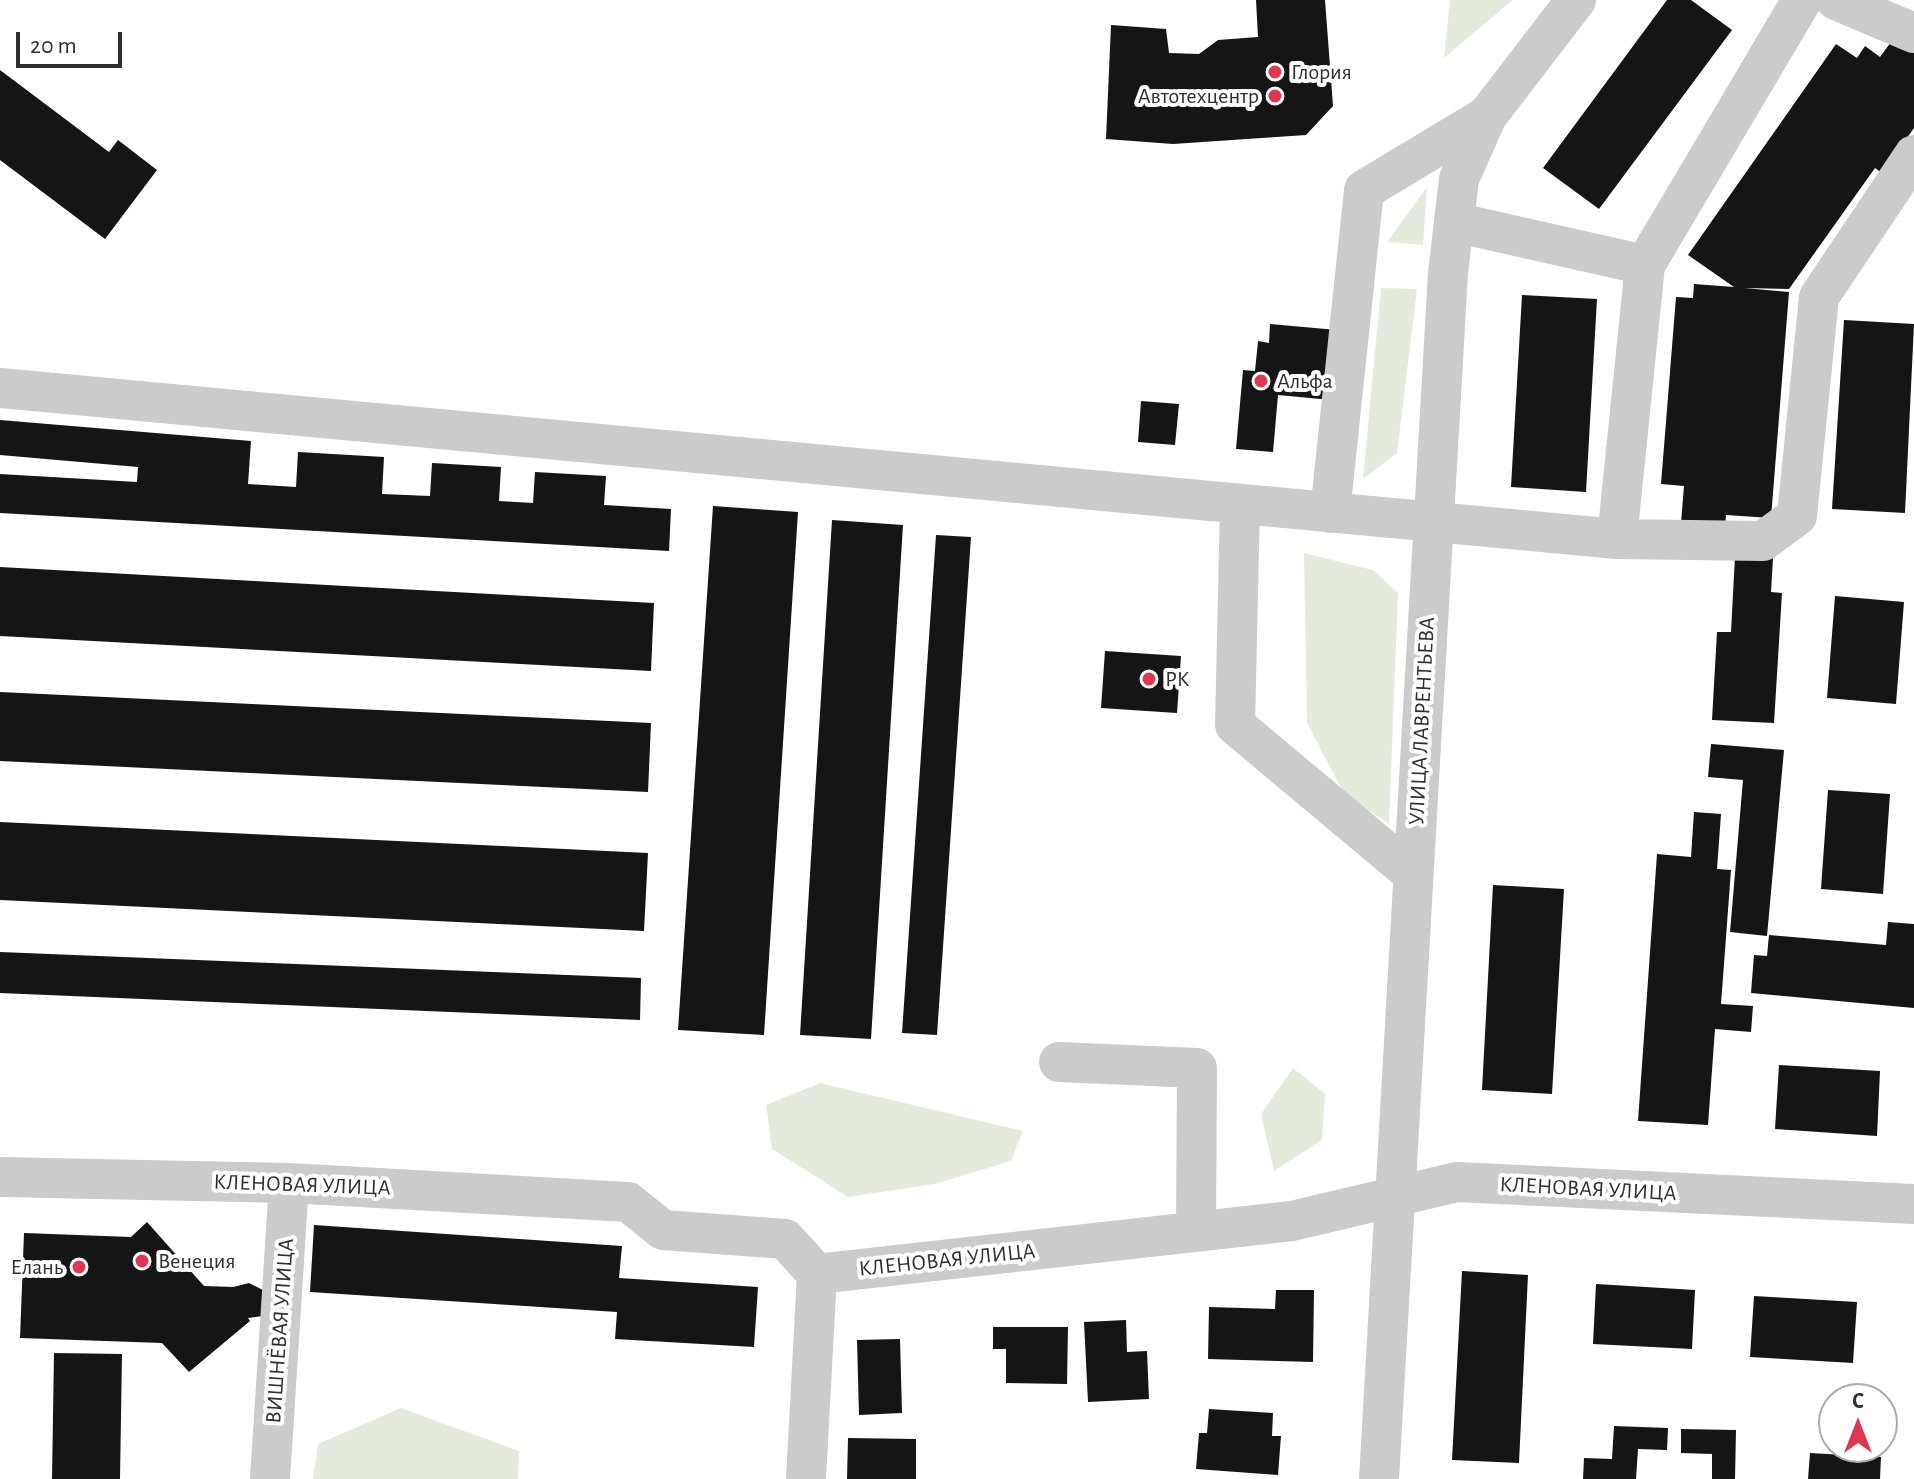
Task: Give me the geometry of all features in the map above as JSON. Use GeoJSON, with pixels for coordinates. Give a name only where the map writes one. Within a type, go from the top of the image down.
{"type":"FeatureCollection","features":[{"type":"Feature","properties":{"kind":"street","name":"УЛИЦА ЛАВРЕНТЬЕВА"},"geometry":{"type":"LineString","coordinates":[[1379,1479],[1433,523],[1459,179],[1487,116],[1576,0]]}},
{"type":"Feature","properties":{"kind":"street"},"geometry":{"type":"LineString","coordinates":[[1617,539],[1645,265],[1802,0]]}},
{"type":"Feature","properties":{"kind":"street"},"geometry":{"type":"LineString","coordinates":[[1836,0],[1914,33]]}},
{"type":"Feature","properties":{"kind":"street"},"geometry":{"type":"LineString","coordinates":[[1330,513],[1364,190],[1487,116]]}},
{"type":"Feature","properties":{"kind":"street"},"geometry":{"type":"LineString","coordinates":[[0,388],[1617,539],[1763,541],[1797,516],[1819,297],[1914,155]]}},
{"type":"Feature","properties":{"kind":"street"},"geometry":{"type":"LineString","coordinates":[[1454,222],[1645,265]]}},
{"type":"Feature","properties":{"kind":"street"},"geometry":{"type":"LineString","coordinates":[[1240,506],[1235,725],[1413,874]]}},
{"type":"Feature","properties":{"kind":"street"},"geometry":{"type":"LineString","coordinates":[[1059,1062],[1197,1068],[1196,1232]]}},
{"type":"Feature","properties":{"kind":"street","name":"КЛЕНОВАЯ УЛИЦА"},"geometry":{"type":"LineString","coordinates":[[0,1177],[289,1183],[628,1202],[663,1230],[785,1239],[817,1274],[1292,1221],[1457,1182],[1914,1204]]}},
{"type":"Feature","properties":{"kind":"street","name":"ВИШНЁВАЯ УЛИЦА"},"geometry":{"type":"LineString","coordinates":[[270,1479],[289,1183]]}},
{"type":"Feature","properties":{"kind":"street"},"geometry":{"type":"LineString","coordinates":[[806,1479],[817,1274]]}},
{"type":"Feature","properties":{"kind":"green space"},"geometry":{"type":"Polygon","coordinates":[[[1450,0],[1513,0],[1444,58],[1450,0]]]}},
{"type":"Feature","properties":{"kind":"green space"},"geometry":{"type":"Polygon","coordinates":[[[1427,187],[1423,245],[1387,242],[1427,187]]]}},
{"type":"Feature","properties":{"kind":"green space"},"geometry":{"type":"Polygon","coordinates":[[[1381,288],[1417,289],[1397,453],[1363,479],[1381,288]]]}},
{"type":"Feature","properties":{"kind":"green space"},"geometry":{"type":"Polygon","coordinates":[[[1304,553],[1373,570],[1398,593],[1389,824],[1344,794],[1307,723],[1304,553]]]}},
{"type":"Feature","properties":{"kind":"green space"},"geometry":{"type":"Polygon","coordinates":[[[1293,1068],[1325,1094],[1322,1140],[1274,1171],[1261,1114],[1293,1068]]]}},
{"type":"Feature","properties":{"kind":"green space"},"geometry":{"type":"Polygon","coordinates":[[[820,1083],[1023,1131],[1011,1161],[935,1184],[848,1197],[772,1149],[766,1105],[820,1083]]]}},
{"type":"Feature","properties":{"kind":"green space"},"geometry":{"type":"Polygon","coordinates":[[[401,1408],[519,1451],[518,1479],[313,1479],[318,1444],[401,1408]]]}},
{"type":"Feature","properties":{"kind":"building"},"geometry":{"type":"Polygon","coordinates":[[[1256,0],[1325,0],[1333,106],[1306,135],[1173,144],[1106,139],[1111,25],[1166,29],[1169,53],[1199,54],[1218,40],[1258,37],[1256,0]]]}},
{"type":"Feature","properties":{"kind":"building"},"geometry":{"type":"Polygon","coordinates":[[[1667,0],[1691,0],[1732,30],[1599,209],[1543,168],[1667,0]]]}},
{"type":"Feature","properties":{"kind":"building"},"geometry":{"type":"Polygon","coordinates":[[[1899,31],[1914,42],[1914,128],[1882,173],[1875,168],[1789,289],[1744,288],[1789,292],[1771,518],[1726,515],[1725,527],[1681,523],[1684,486],[1661,484],[1676,297],[1693,298],[1694,284],[1734,287],[1688,255],[1836,44],[1857,58],[1865,46],[1880,57],[1899,31]]]}},
{"type":"Feature","properties":{"kind":"building"},"geometry":{"type":"Polygon","coordinates":[[[0,70],[109,152],[118,140],[157,170],[105,239],[0,160],[0,70]]]}},
{"type":"Feature","properties":{"kind":"building"},"geometry":{"type":"Polygon","coordinates":[[[1522,295],[1597,299],[1586,492],[1511,487],[1522,295]]]}},
{"type":"Feature","properties":{"kind":"building"},"geometry":{"type":"Polygon","coordinates":[[[1844,320],[1914,324],[1905,513],[1832,509],[1844,320]]]}},
{"type":"Feature","properties":{"kind":"building"},"geometry":{"type":"Polygon","coordinates":[[[1270,324],[1337,330],[1331,400],[1278,395],[1273,452],[1236,449],[1243,370],[1255,371],[1258,341],[1269,343],[1270,324]]]}},
{"type":"Feature","properties":{"kind":"building"},"geometry":{"type":"Polygon","coordinates":[[[1141,401],[1179,404],[1175,445],[1138,442],[1141,401]]]}},
{"type":"Feature","properties":{"kind":"building"},"geometry":{"type":"Polygon","coordinates":[[[0,420],[251,441],[248,484],[296,487],[298,452],[384,457],[382,494],[430,496],[432,463],[501,467],[499,501],[533,503],[535,472],[606,476],[604,505],[671,509],[669,551],[0,513],[0,474],[137,482],[138,467],[0,455],[0,420]]]}},
{"type":"Feature","properties":{"kind":"building"},"geometry":{"type":"Polygon","coordinates":[[[713,506],[798,512],[764,1035],[678,1030],[713,506]]]}},
{"type":"Feature","properties":{"kind":"building"},"geometry":{"type":"Polygon","coordinates":[[[832,520],[903,525],[871,1039],[800,1035],[832,520]]]}},
{"type":"Feature","properties":{"kind":"building"},"geometry":{"type":"Polygon","coordinates":[[[936,535],[971,537],[937,1035],[902,1033],[936,535]]]}},
{"type":"Feature","properties":{"kind":"building"},"geometry":{"type":"Polygon","coordinates":[[[1735,556],[1773,558],[1771,592],[1782,593],[1774,723],[1712,720],[1717,632],[1731,632],[1735,556]]]}},
{"type":"Feature","properties":{"kind":"building"},"geometry":{"type":"Polygon","coordinates":[[[0,567],[654,603],[651,671],[0,636],[0,567]]]}},
{"type":"Feature","properties":{"kind":"building"},"geometry":{"type":"Polygon","coordinates":[[[1835,596],[1904,602],[1896,704],[1827,698],[1835,596]]]}},
{"type":"Feature","properties":{"kind":"building"},"geometry":{"type":"Polygon","coordinates":[[[1105,651],[1181,656],[1177,713],[1101,708],[1105,651]]]}},
{"type":"Feature","properties":{"kind":"building"},"geometry":{"type":"Polygon","coordinates":[[[0,692],[651,723],[648,792],[0,761],[0,692]]]}},
{"type":"Feature","properties":{"kind":"building"},"geometry":{"type":"Polygon","coordinates":[[[1711,744],[1784,750],[1767,936],[1730,932],[1743,780],[1708,777],[1711,744]]]}},
{"type":"Feature","properties":{"kind":"building"},"geometry":{"type":"Polygon","coordinates":[[[1828,790],[1890,794],[1883,894],[1821,889],[1828,790]]]}},
{"type":"Feature","properties":{"kind":"building"},"geometry":{"type":"Polygon","coordinates":[[[1694,812],[1721,814],[1717,869],[1731,870],[1721,1004],[1753,1006],[1751,1032],[1715,1029],[1708,1125],[1638,1121],[1657,854],[1691,857],[1694,812]]]}},
{"type":"Feature","properties":{"kind":"building"},"geometry":{"type":"Polygon","coordinates":[[[0,822],[648,853],[644,931],[0,900],[0,822]]]}},
{"type":"Feature","properties":{"kind":"building"},"geometry":{"type":"Polygon","coordinates":[[[1493,885],[1564,889],[1552,1094],[1482,1090],[1493,885]]]}},
{"type":"Feature","properties":{"kind":"building"},"geometry":{"type":"Polygon","coordinates":[[[1888,922],[1914,924],[1914,1008],[1751,993],[1754,955],[1767,956],[1769,935],[1886,945],[1888,922]]]}},
{"type":"Feature","properties":{"kind":"building"},"geometry":{"type":"Polygon","coordinates":[[[0,952],[641,978],[640,1020],[0,993],[0,952]]]}},
{"type":"Feature","properties":{"kind":"building"},"geometry":{"type":"Polygon","coordinates":[[[1779,1065],[1880,1071],[1877,1136],[1775,1129],[1779,1065]]]}},
{"type":"Feature","properties":{"kind":"building"},"geometry":{"type":"Polygon","coordinates":[[[147,1222],[204,1286],[233,1287],[249,1283],[263,1290],[263,1316],[248,1318],[250,1321],[189,1372],[162,1343],[20,1338],[24,1233],[131,1237],[147,1222]]]}},
{"type":"Feature","properties":{"kind":"building"},"geometry":{"type":"Polygon","coordinates":[[[314,1225],[622,1246],[619,1278],[758,1287],[754,1347],[615,1339],[617,1312],[310,1292],[314,1225]]]}},
{"type":"Feature","properties":{"kind":"building"},"geometry":{"type":"Polygon","coordinates":[[[1462,1271],[1528,1275],[1519,1463],[1452,1460],[1462,1271]]]}},
{"type":"Feature","properties":{"kind":"building"},"geometry":{"type":"Polygon","coordinates":[[[1596,1284],[1695,1290],[1692,1349],[1593,1344],[1596,1284]]]}},
{"type":"Feature","properties":{"kind":"building"},"geometry":{"type":"Polygon","coordinates":[[[1276,1290],[1314,1290],[1313,1362],[1208,1359],[1209,1307],[1275,1309],[1276,1290]]]}},
{"type":"Feature","properties":{"kind":"building"},"geometry":{"type":"Polygon","coordinates":[[[1754,1296],[1857,1302],[1853,1363],[1750,1357],[1754,1296]]]}},
{"type":"Feature","properties":{"kind":"building"},"geometry":{"type":"Polygon","coordinates":[[[1126,1320],[1127,1352],[1147,1351],[1149,1399],[1088,1402],[1084,1322],[1126,1320]]]}},
{"type":"Feature","properties":{"kind":"building"},"geometry":{"type":"Polygon","coordinates":[[[993,1327],[1068,1327],[1067,1384],[1006,1383],[1006,1349],[993,1349],[993,1327]]]}},
{"type":"Feature","properties":{"kind":"building"},"geometry":{"type":"Polygon","coordinates":[[[900,1339],[902,1413],[859,1415],[857,1340],[900,1339]]]}},
{"type":"Feature","properties":{"kind":"building"},"geometry":{"type":"Polygon","coordinates":[[[54,1353],[122,1354],[120,1479],[52,1479],[54,1353]]]}},
{"type":"Feature","properties":{"kind":"building"},"geometry":{"type":"Polygon","coordinates":[[[1209,1409],[1273,1413],[1272,1436],[1281,1436],[1278,1475],[1196,1469],[1199,1433],[1207,1433],[1209,1409]]]}},
{"type":"Feature","properties":{"kind":"building"},"geometry":{"type":"Polygon","coordinates":[[[1614,1426],[1668,1428],[1667,1450],[1638,1449],[1636,1479],[1583,1479],[1584,1458],[1612,1459],[1614,1426]]]}},
{"type":"Feature","properties":{"kind":"building"},"geometry":{"type":"Polygon","coordinates":[[[1681,1429],[1736,1430],[1735,1479],[1712,1479],[1712,1454],[1681,1453],[1681,1429]]]}},
{"type":"Feature","properties":{"kind":"building"},"geometry":{"type":"Polygon","coordinates":[[[848,1438],[916,1439],[916,1479],[847,1479],[848,1438]]]}},
{"type":"Feature","properties":{"kind":"building"},"geometry":{"type":"Polygon","coordinates":[[[1810,1453],[1818,1453],[1818,1463],[1881,1463],[1880,1479],[1808,1479],[1810,1453]]]}},
{"type":"Feature","properties":{"kind":"place","name":"Глория"},"geometry":{"type":"Point","coordinates":[1275,72]}},
{"type":"Feature","properties":{"kind":"place","name":"Автотехцентр"},"geometry":{"type":"Point","coordinates":[1275,96]}},
{"type":"Feature","properties":{"kind":"place","name":"Альфа"},"geometry":{"type":"Point","coordinates":[1261,381]}},
{"type":"Feature","properties":{"kind":"place","name":"РК"},"geometry":{"type":"Point","coordinates":[1149,679]}},
{"type":"Feature","properties":{"kind":"place","name":"Венеция"},"geometry":{"type":"Point","coordinates":[142,1261]}},
{"type":"Feature","properties":{"kind":"place","name":"Елань"},"geometry":{"type":"Point","coordinates":[79,1267]}}]}
